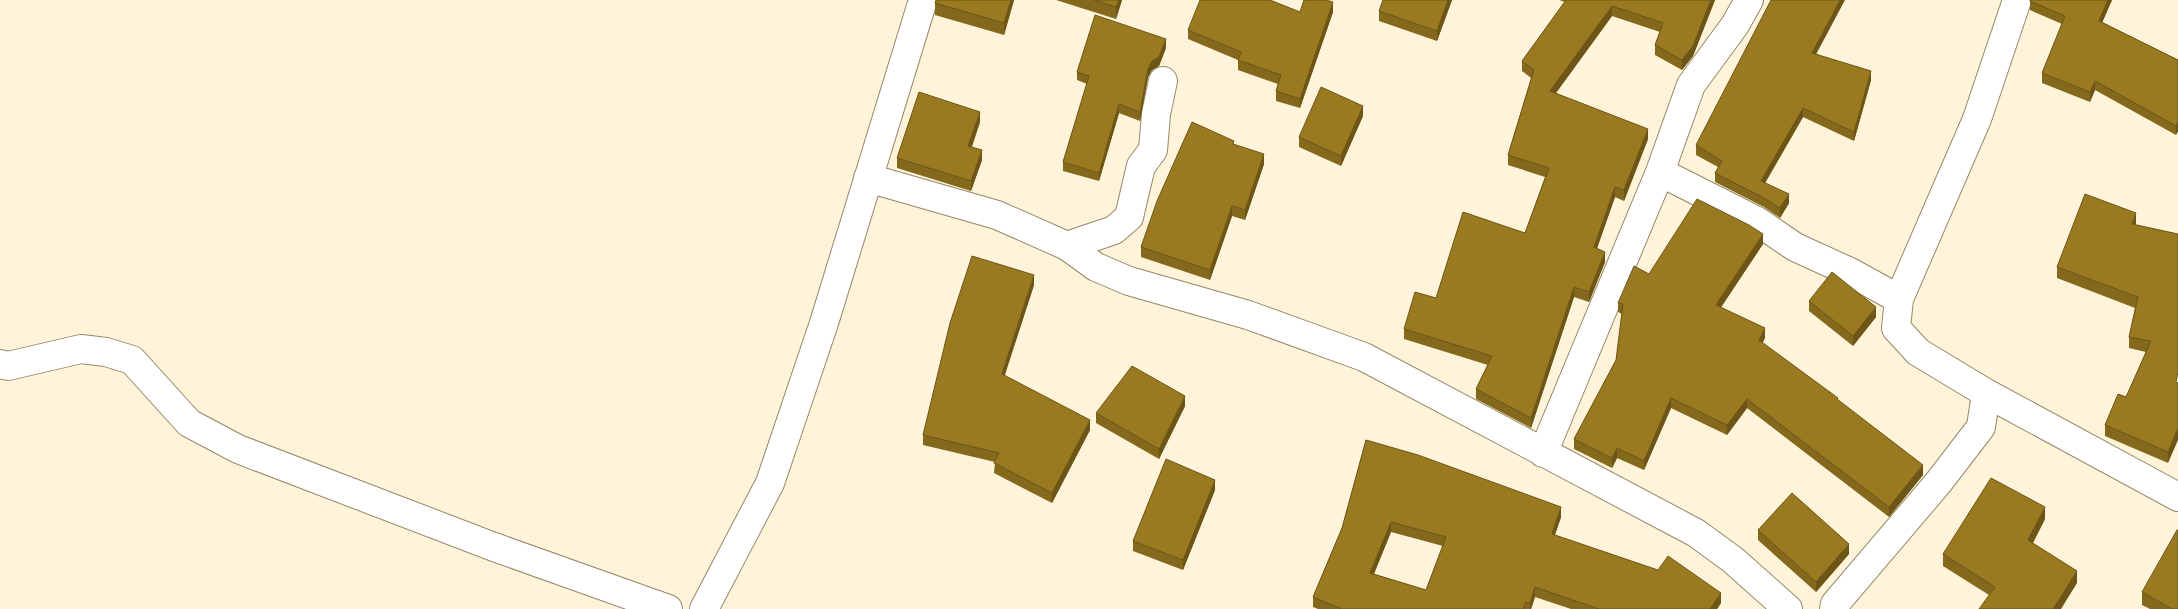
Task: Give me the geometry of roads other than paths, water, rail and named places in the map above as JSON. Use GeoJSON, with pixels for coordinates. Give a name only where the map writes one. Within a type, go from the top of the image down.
{"type":"FeatureCollection","features":[{"type":"Feature","properties":{"kind":"street"},"geometry":{"type":"LineString","coordinates":[[704,609],[770,484],[824,323],[923,0]]}},
{"type":"Feature","properties":{"kind":"street"},"geometry":{"type":"LineString","coordinates":[[1543,453],[1660,172],[1692,85],[1750,0]]}},
{"type":"Feature","properties":{"kind":"street"},"geometry":{"type":"LineString","coordinates":[[2017,0],[1977,120],[1899,299],[1896,328],[1918,352],[1986,393],[2178,497]]}},
{"type":"Feature","properties":{"kind":"street"},"geometry":{"type":"LineString","coordinates":[[1067,246],[1114,230],[1128,217],[1141,166],[1153,150],[1156,114],[1163,81]]}},
{"type":"Feature","properties":{"kind":"street"},"geometry":{"type":"LineString","coordinates":[[1660,172],[1757,221],[1794,247],[1850,272],[1899,299]]}},
{"type":"Feature","properties":{"kind":"street"},"geometry":{"type":"LineString","coordinates":[[868,178],[997,215],[1067,246],[1096,267],[1128,281],[1248,315],[1364,357],[1696,533],[1732,560],[1788,609]]}},
{"type":"Feature","properties":{"kind":"street"},"geometry":{"type":"LineString","coordinates":[[0,364],[8,366],[81,348],[106,352],[132,360],[189,423],[238,449],[485,543],[668,609]]}},
{"type":"Feature","properties":{"kind":"street"},"geometry":{"type":"LineString","coordinates":[[1834,609],[1835,604],[1938,483],[1980,427],[1986,393]]}}]}
